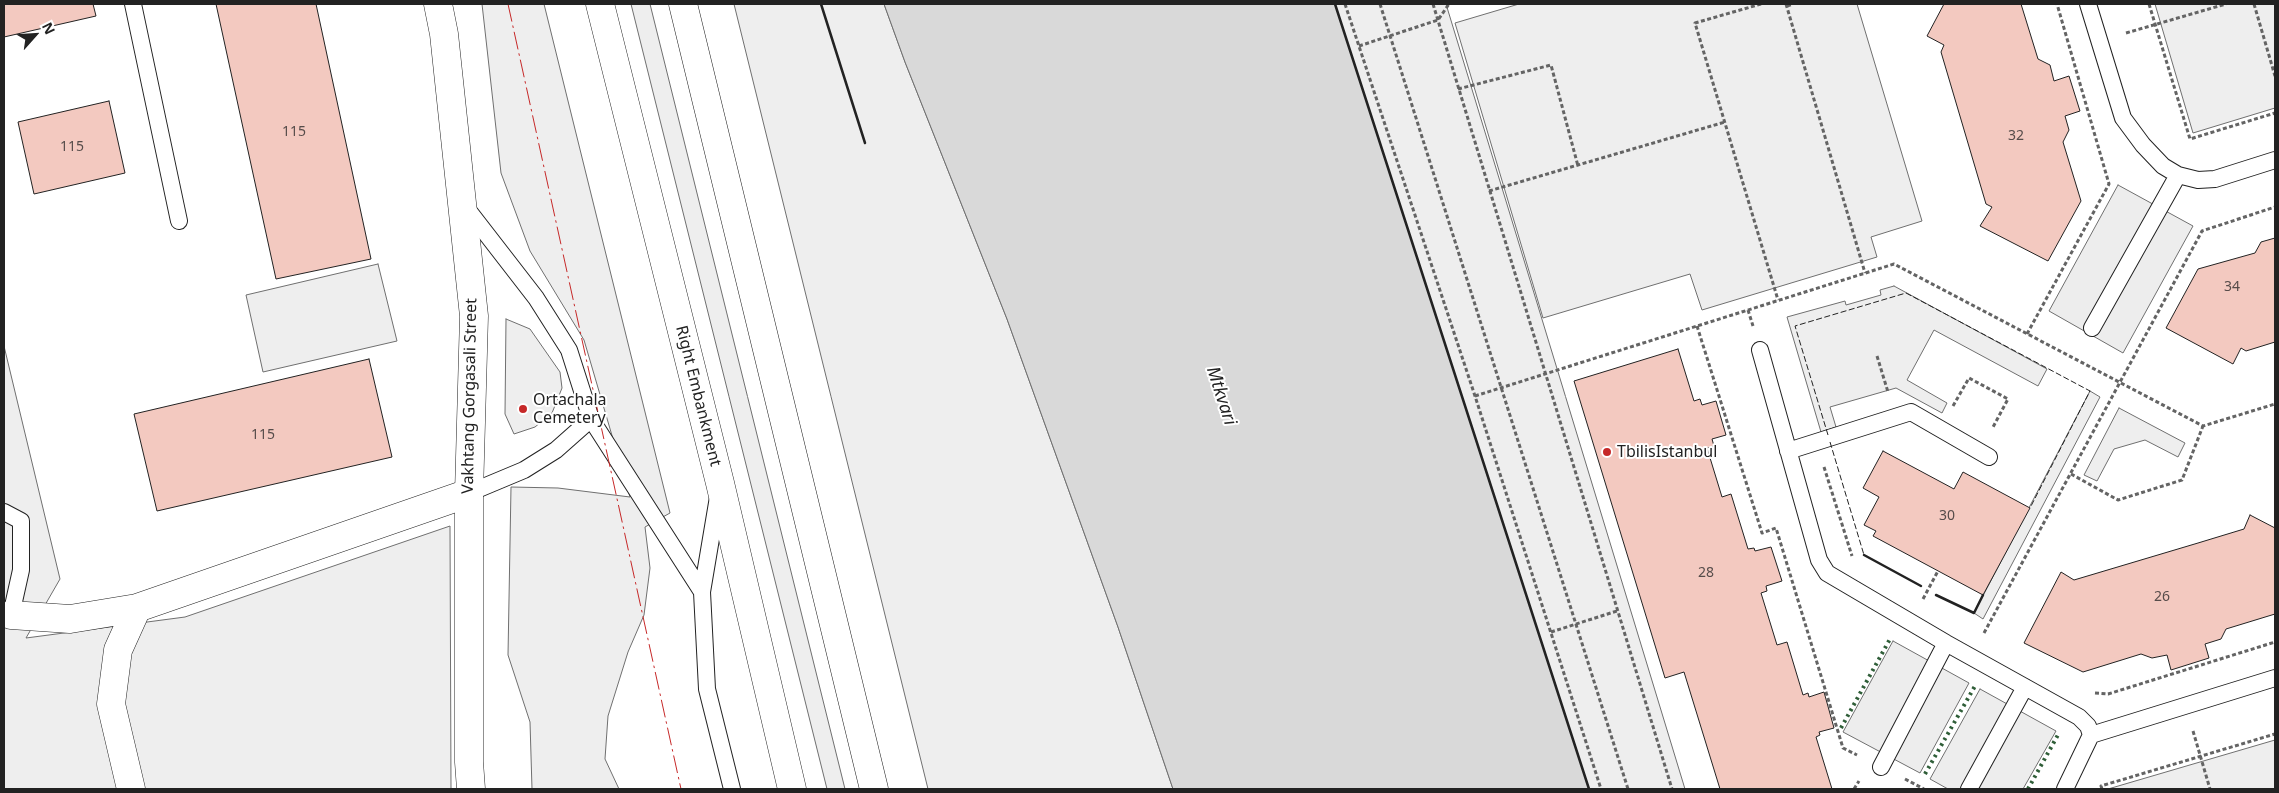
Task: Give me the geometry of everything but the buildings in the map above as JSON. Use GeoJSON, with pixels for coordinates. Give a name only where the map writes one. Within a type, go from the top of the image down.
{"type":"FeatureCollection","features":[{"type":"Feature","properties":{"kind":"main road","name":"Vakhtang Gorgasali Street"},"geometry":{"type":"LineString","coordinates":[[438,4],[444,34],[474,316],[469,493],[469,762],[471,789]]}},
{"type":"Feature","properties":{"kind":"main road","name":"Right Embankment"},"geometry":{"type":"LineString","coordinates":[[600,4],[720,483],[792,789]]}},
{"type":"Feature","properties":{"kind":"main road"},"geometry":{"type":"LineString","coordinates":[[683,4],[874,789]]}},
{"type":"Feature","properties":{"kind":"main road"},"geometry":{"type":"LineString","coordinates":[[11,615],[70,619],[137,608],[469,493]]}},
{"type":"Feature","properties":{"kind":"main road"},"geometry":{"type":"LineString","coordinates":[[131,789],[111,704],[118,650],[137,608]]}},
{"type":"Feature","properties":{"kind":"lane"},"geometry":{"type":"LineString","coordinates":[[133,4],[178,221]]}},
{"type":"Feature","properties":{"kind":"lane"},"geometry":{"type":"LineString","coordinates":[[2088,4],[2123,118],[2143,146],[2163,166],[2178,175],[2198,180],[2215,179],[2275,160]]}},
{"type":"Feature","properties":{"kind":"lane"},"geometry":{"type":"LineString","coordinates":[[2092,328],[2178,175]]}},
{"type":"Feature","properties":{"kind":"lane"},"geometry":{"type":"LineString","coordinates":[[462,202],[536,298],[569,350],[591,419],[702,592]]}},
{"type":"Feature","properties":{"kind":"lane"},"geometry":{"type":"LineString","coordinates":[[1760,350],[1819,560],[1827,573],[2078,717],[2088,726],[2092,735]]}},
{"type":"Feature","properties":{"kind":"lane"},"geometry":{"type":"LineString","coordinates":[[1788,451],[1911,412],[1984,454]]}},
{"type":"Feature","properties":{"kind":"lane"},"geometry":{"type":"LineString","coordinates":[[469,493],[524,470],[556,450],[591,419]]}},
{"type":"Feature","properties":{"kind":"lane"},"geometry":{"type":"LineString","coordinates":[[720,483],[702,592],[707,689],[732,789]]}},
{"type":"Feature","properties":{"kind":"lane"},"geometry":{"type":"LineString","coordinates":[[4,512],[21,521],[21,570],[11,615]]}},
{"type":"Feature","properties":{"kind":"lane"},"geometry":{"type":"LineString","coordinates":[[1881,768],[1946,643]]}},
{"type":"Feature","properties":{"kind":"lane"},"geometry":{"type":"LineString","coordinates":[[2065,789],[2092,735],[2275,678]]}},
{"type":"Feature","properties":{"kind":"lane"},"geometry":{"type":"LineString","coordinates":[[1969,789],[2025,687]]}},
{"type":"Feature","properties":{"kind":"path"},"geometry":{"type":"LineString","coordinates":[[1345,4],[1475,396],[1601,789]]}},
{"type":"Feature","properties":{"kind":"path"},"geometry":{"type":"LineString","coordinates":[[1380,4],[1628,789]]}},
{"type":"Feature","properties":{"kind":"path"},"geometry":{"type":"LineString","coordinates":[[1433,4],[1544,374],[1672,789]]}},
{"type":"Feature","properties":{"kind":"path"},"geometry":{"type":"LineString","coordinates":[[1359,46],[1438,20],[1449,4]]}},
{"type":"Feature","properties":{"kind":"path"},"geometry":{"type":"LineString","coordinates":[[1761,4],[1695,23],[1778,300]]}},
{"type":"Feature","properties":{"kind":"path"},"geometry":{"type":"LineString","coordinates":[[1793,4],[1786,5],[1865,273]]}},
{"type":"Feature","properties":{"kind":"path"},"geometry":{"type":"LineString","coordinates":[[2026,334],[2109,184],[2057,4]]}},
{"type":"Feature","properties":{"kind":"path"},"geometry":{"type":"LineString","coordinates":[[2149,4],[2190,139],[2275,113]]}},
{"type":"Feature","properties":{"kind":"path"},"geometry":{"type":"LineString","coordinates":[[2070,48],[2226,4]]}},
{"type":"Feature","properties":{"kind":"path"},"geometry":{"type":"LineString","coordinates":[[2254,4],[2275,76]]}},
{"type":"Feature","properties":{"kind":"path"},"geometry":{"type":"LineString","coordinates":[[1458,89],[1551,65],[1578,166]]}},
{"type":"Feature","properties":{"kind":"path"},"geometry":{"type":"LineString","coordinates":[[1489,191],[1725,122]]}},
{"type":"Feature","properties":{"kind":"path"},"geometry":{"type":"LineString","coordinates":[[1984,634],[2202,231],[2275,208]]}},
{"type":"Feature","properties":{"kind":"path"},"geometry":{"type":"LineString","coordinates":[[1475,396],[1894,264],[2203,426],[2275,404]]}},
{"type":"Feature","properties":{"kind":"path"},"geometry":{"type":"LineString","coordinates":[[1697,326],[1762,533],[1776,528],[1842,748],[1924,789]]}},
{"type":"Feature","properties":{"kind":"path"},"geometry":{"type":"LineString","coordinates":[[1877,356],[1895,417]]}},
{"type":"Feature","properties":{"kind":"path"},"geometry":{"type":"LineString","coordinates":[[1940,429],[1968,378],[2008,399],[1984,454]]}},
{"type":"Feature","properties":{"kind":"path"},"geometry":{"type":"LineString","coordinates":[[2071,474],[2118,500],[2182,480],[2203,426]]}},
{"type":"Feature","properties":{"kind":"path"},"geometry":{"type":"LineString","coordinates":[[1816,442],[1853,561]]}},
{"type":"Feature","properties":{"kind":"path"},"geometry":{"type":"LineString","coordinates":[[1914,598],[1922,602],[1938,571]]}},
{"type":"Feature","properties":{"kind":"path"},"geometry":{"type":"LineString","coordinates":[[1551,632],[1617,611]]}},
{"type":"Feature","properties":{"kind":"path"},"geometry":{"type":"LineString","coordinates":[[1975,630],[1992,639]]}},
{"type":"Feature","properties":{"kind":"path"},"geometry":{"type":"LineString","coordinates":[[2088,690],[2096,694],[2108,694],[2275,642]]}},
{"type":"Feature","properties":{"kind":"path"},"geometry":{"type":"LineString","coordinates":[[2102,789],[2101,786],[2275,734]]}},
{"type":"Feature","properties":{"kind":"shaded area"},"geometry":{"type":"Polygon","coordinates":[[[482,4],[544,4],[670,513],[645,527],[650,568],[644,615],[628,652],[608,716],[605,759],[619,789],[532,789],[530,722],[508,655],[511,487],[558,488],[630,497],[584,340],[530,251],[501,173],[482,4]]]}},
{"type":"Feature","properties":{"kind":"shaded area"},"geometry":{"type":"Polygon","coordinates":[[[631,4],[650,4],[845,789],[827,789],[631,4]]]}},
{"type":"Feature","properties":{"kind":"shaded area"},"geometry":{"type":"Polygon","coordinates":[[[734,4],[884,4],[905,62],[1007,319],[1118,627],[1173,789],[928,789],[734,4]]]}},
{"type":"Feature","properties":{"kind":"shaded area"},"geometry":{"type":"Polygon","coordinates":[[[1335,4],[1446,4],[1685,789],[1589,789],[1335,4]]]}},
{"type":"Feature","properties":{"kind":"shaded area"},"geometry":{"type":"Polygon","coordinates":[[[1519,4],[1857,4],[1922,221],[1871,237],[1877,257],[1702,310],[1690,274],[1543,318],[1455,23],[1519,4]]]}},
{"type":"Feature","properties":{"kind":"shaded area"},"geometry":{"type":"Polygon","coordinates":[[[2155,4],[2275,4],[2275,108],[2193,133],[2155,4]]]}},
{"type":"Feature","properties":{"kind":"shaded area"},"geometry":{"type":"Polygon","coordinates":[[[2118,185],[2193,226],[2123,353],[2049,311],[2118,185]]]}},
{"type":"Feature","properties":{"kind":"shaded area"},"geometry":{"type":"Polygon","coordinates":[[[378,264],[397,341],[263,372],[246,295],[378,264]]]}},
{"type":"Feature","properties":{"kind":"shaded area"},"geometry":{"type":"Polygon","coordinates":[[[1894,286],[2047,369],[2038,386],[1934,330],[1907,380],[1947,403],[1942,413],[1896,388],[1830,407],[1836,427],[1821,432],[1787,317],[1845,301],[1846,305],[1881,295],[1880,290],[1894,286]]]}},
{"type":"Feature","properties":{"kind":"shaded area"},"geometry":{"type":"Polygon","coordinates":[[[506,319],[530,329],[560,372],[562,388],[552,413],[535,427],[514,434],[505,414],[506,319]]]}},
{"type":"Feature","properties":{"kind":"shaded area"},"geometry":{"type":"Polygon","coordinates":[[[4,346],[60,579],[26,638],[185,617],[450,526],[451,789],[4,789],[4,346]]]}},
{"type":"Feature","properties":{"kind":"shaded area"},"geometry":{"type":"Polygon","coordinates":[[[2090,391],[2100,397],[1983,619],[1974,613],[2090,391]]]}},
{"type":"Feature","properties":{"kind":"shaded area"},"geometry":{"type":"Polygon","coordinates":[[[2119,408],[2185,443],[2178,457],[2145,440],[2114,449],[2097,481],[2084,475],[2119,408]]]}},
{"type":"Feature","properties":{"kind":"shaded area"},"geometry":{"type":"Polygon","coordinates":[[[1893,641],[1969,683],[1920,773],[1843,732],[1893,641]]]}},
{"type":"Feature","properties":{"kind":"shaded area"},"geometry":{"type":"Polygon","coordinates":[[[1980,689],[2056,731],[2023,789],[1948,789],[1930,779],[1980,689]]]}},
{"type":"Feature","properties":{"kind":"shaded area"},"geometry":{"type":"Polygon","coordinates":[[[2275,740],[2275,789],[2108,789],[2275,740]]]}},
{"type":"Feature","properties":{"kind":"water","name":"Mtkvari"},"geometry":{"type":"Polygon","coordinates":[[[884,4],[1335,4],[1589,789],[1173,789],[1118,627],[1007,319],[905,62],[884,4]]]}},
{"type":"Feature","properties":{"kind":"hedge"},"geometry":{"type":"LineString","coordinates":[[1841,728],[1890,639]]}},
{"type":"Feature","properties":{"kind":"hedge"},"geometry":{"type":"LineString","coordinates":[[1925,774],[1975,686]]}},
{"type":"Feature","properties":{"kind":"hedge"},"geometry":{"type":"LineString","coordinates":[[2028,789],[2059,733]]}},
{"type":"Feature","properties":{"kind":"fence"},"geometry":{"type":"LineString","coordinates":[[1828,435],[1795,326],[1906,293],[2090,391],[2030,508]]}},
{"type":"Feature","properties":{"kind":"fence"},"geometry":{"type":"LineString","coordinates":[[1830,442],[1864,555]]}},
{"type":"Feature","properties":{"kind":"wall"},"geometry":{"type":"LineString","coordinates":[[821,4],[865,143]]}},
{"type":"Feature","properties":{"kind":"wall"},"geometry":{"type":"LineString","coordinates":[[1335,4],[1589,789]]}},
{"type":"Feature","properties":{"kind":"wall"},"geometry":{"type":"LineString","coordinates":[[1864,555],[1921,586]]}},
{"type":"Feature","properties":{"kind":"wall"},"geometry":{"type":"LineString","coordinates":[[1936,595],[1974,613],[1983,595]]}},
{"type":"Feature","properties":{"kind":"power"},"geometry":{"type":"LineString","coordinates":[[508,4],[681,789]]}},
{"type":"Feature","properties":{"kind":"place","name":"Ortachala Cemetery"},"geometry":{"type":"Point","coordinates":[523,409]}},
{"type":"Feature","properties":{"kind":"place","name":"TbilisIstanbul"},"geometry":{"type":"Point","coordinates":[1607,452]}}]}
